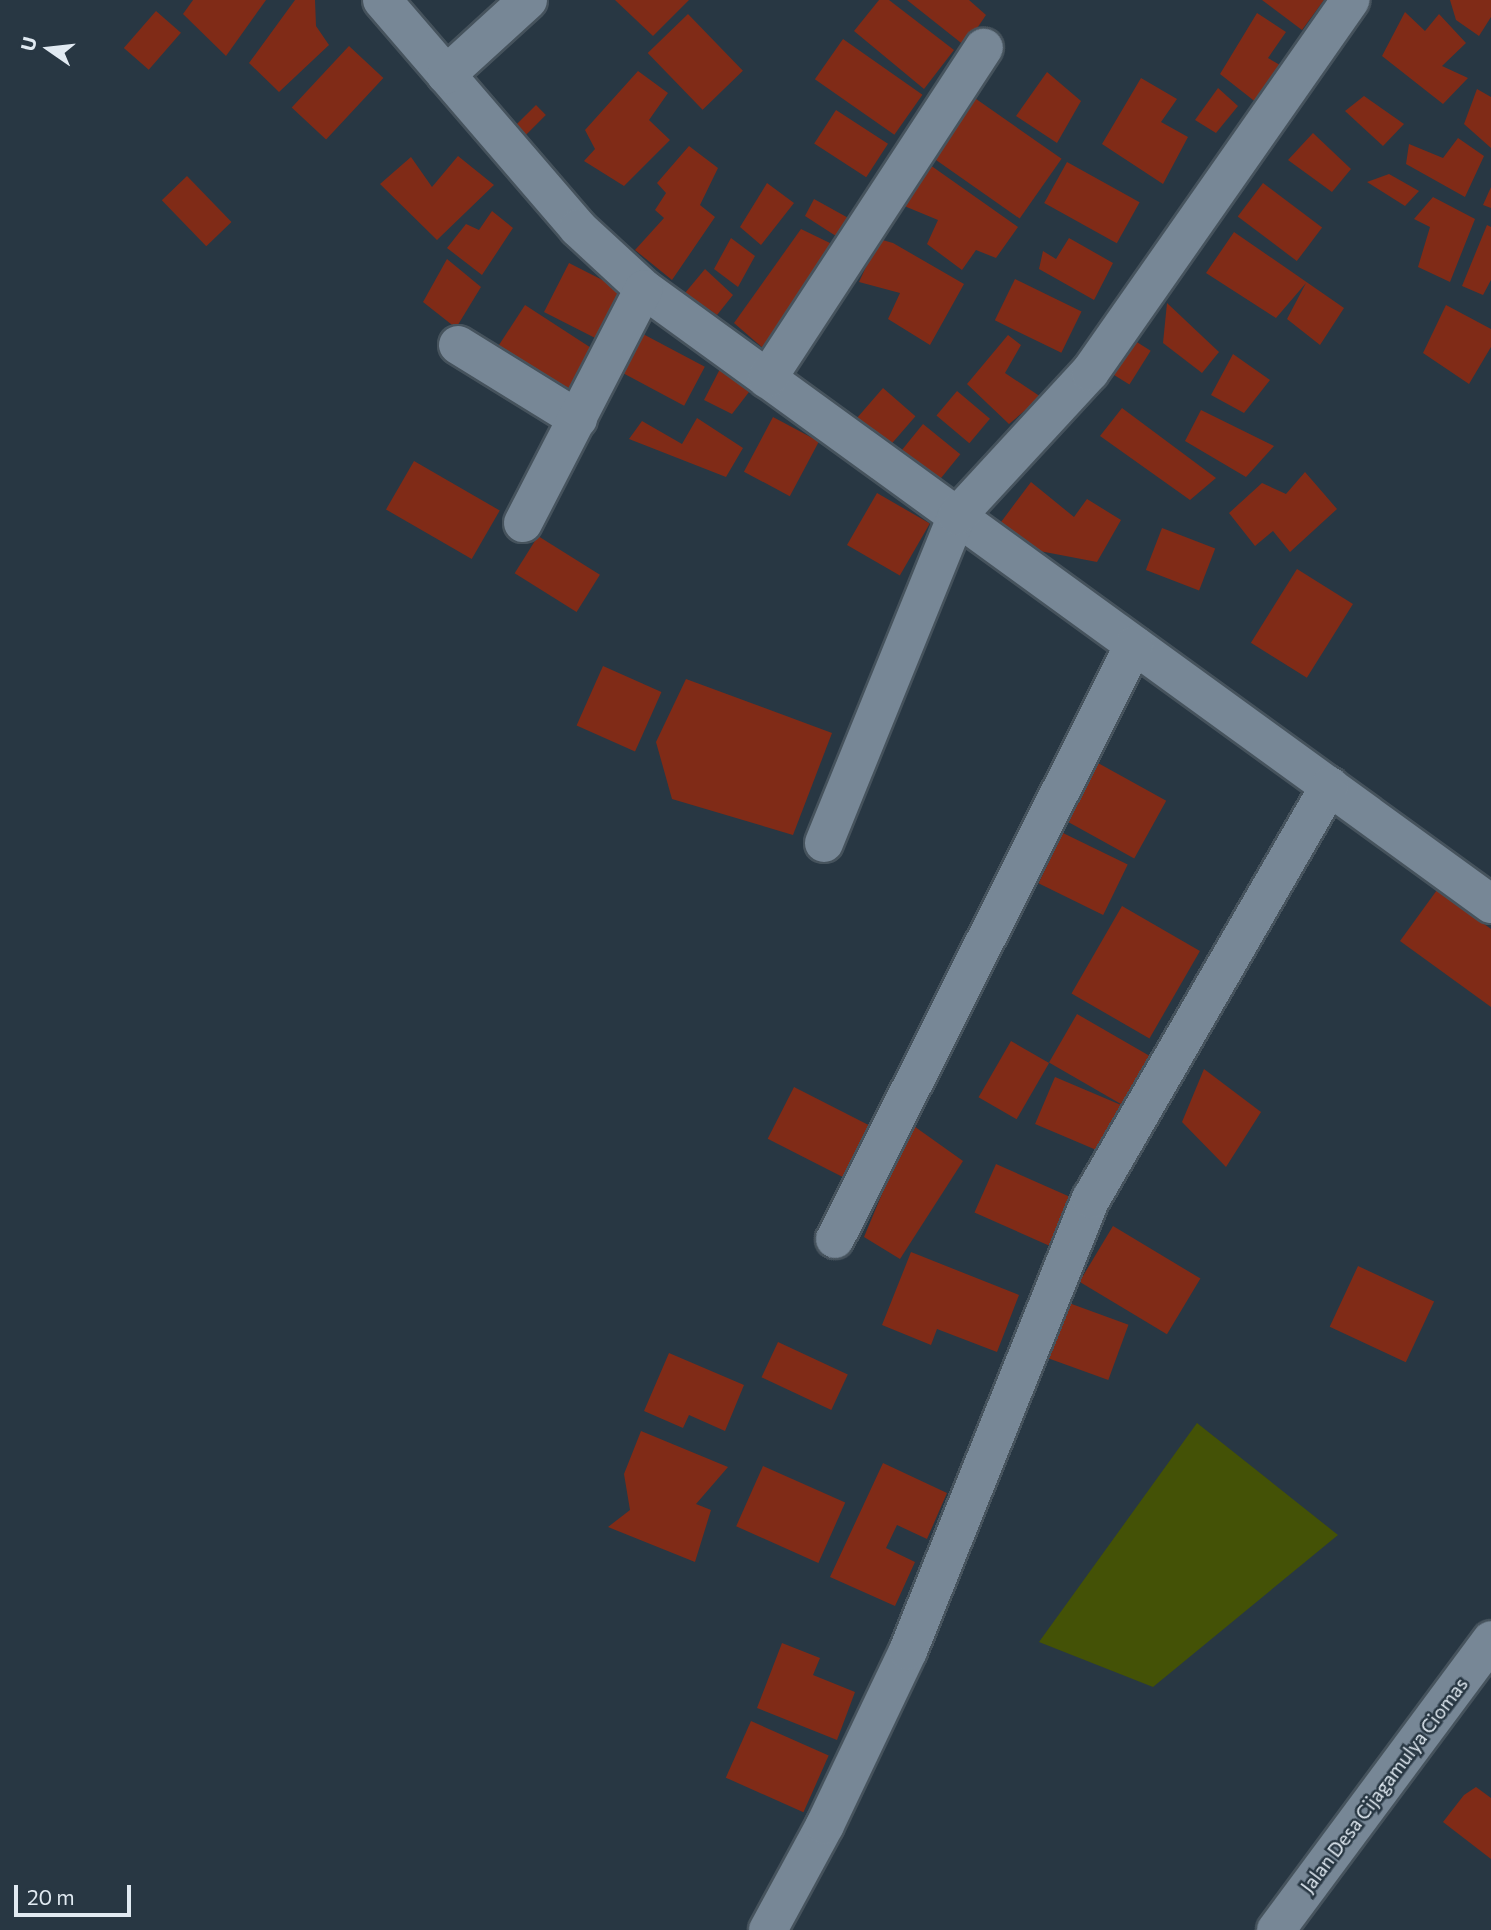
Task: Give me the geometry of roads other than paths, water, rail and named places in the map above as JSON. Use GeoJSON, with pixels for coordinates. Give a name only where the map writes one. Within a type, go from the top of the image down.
{"type":"FeatureCollection","features":[{"type":"Feature","properties":{"kind":"street"},"geometry":{"type":"LineString","coordinates":[[382,0],[578,228],[644,289],[1491,904]]}},
{"type":"Feature","properties":{"kind":"street"},"geometry":{"type":"LineString","coordinates":[[446,75],[528,0]]}},
{"type":"Feature","properties":{"kind":"street"},"geometry":{"type":"LineString","coordinates":[[824,843],[957,516],[1090,372],[1350,0]]}},
{"type":"Feature","properties":{"kind":"street"},"geometry":{"type":"LineString","coordinates":[[767,379],[984,48]]}},
{"type":"Feature","properties":{"kind":"street"},"geometry":{"type":"LineString","coordinates":[[523,523],[644,289]]}},
{"type":"Feature","properties":{"kind":"street"},"geometry":{"type":"LineString","coordinates":[[458,345],[578,419]]}},
{"type":"Feature","properties":{"kind":"street"},"geometry":{"type":"LineString","coordinates":[[835,1239],[1134,645]]}},
{"type":"Feature","properties":{"kind":"street"},"geometry":{"type":"LineString","coordinates":[[768,1930],[825,1825],[908,1651],[1091,1199],[1329,786]]}},
{"type":"Feature","properties":{"kind":"street","name":"Jalan Desa Cijagamulya Ciomas"},"geometry":{"type":"LineString","coordinates":[[1276,1930],[1491,1640]]}}]}
